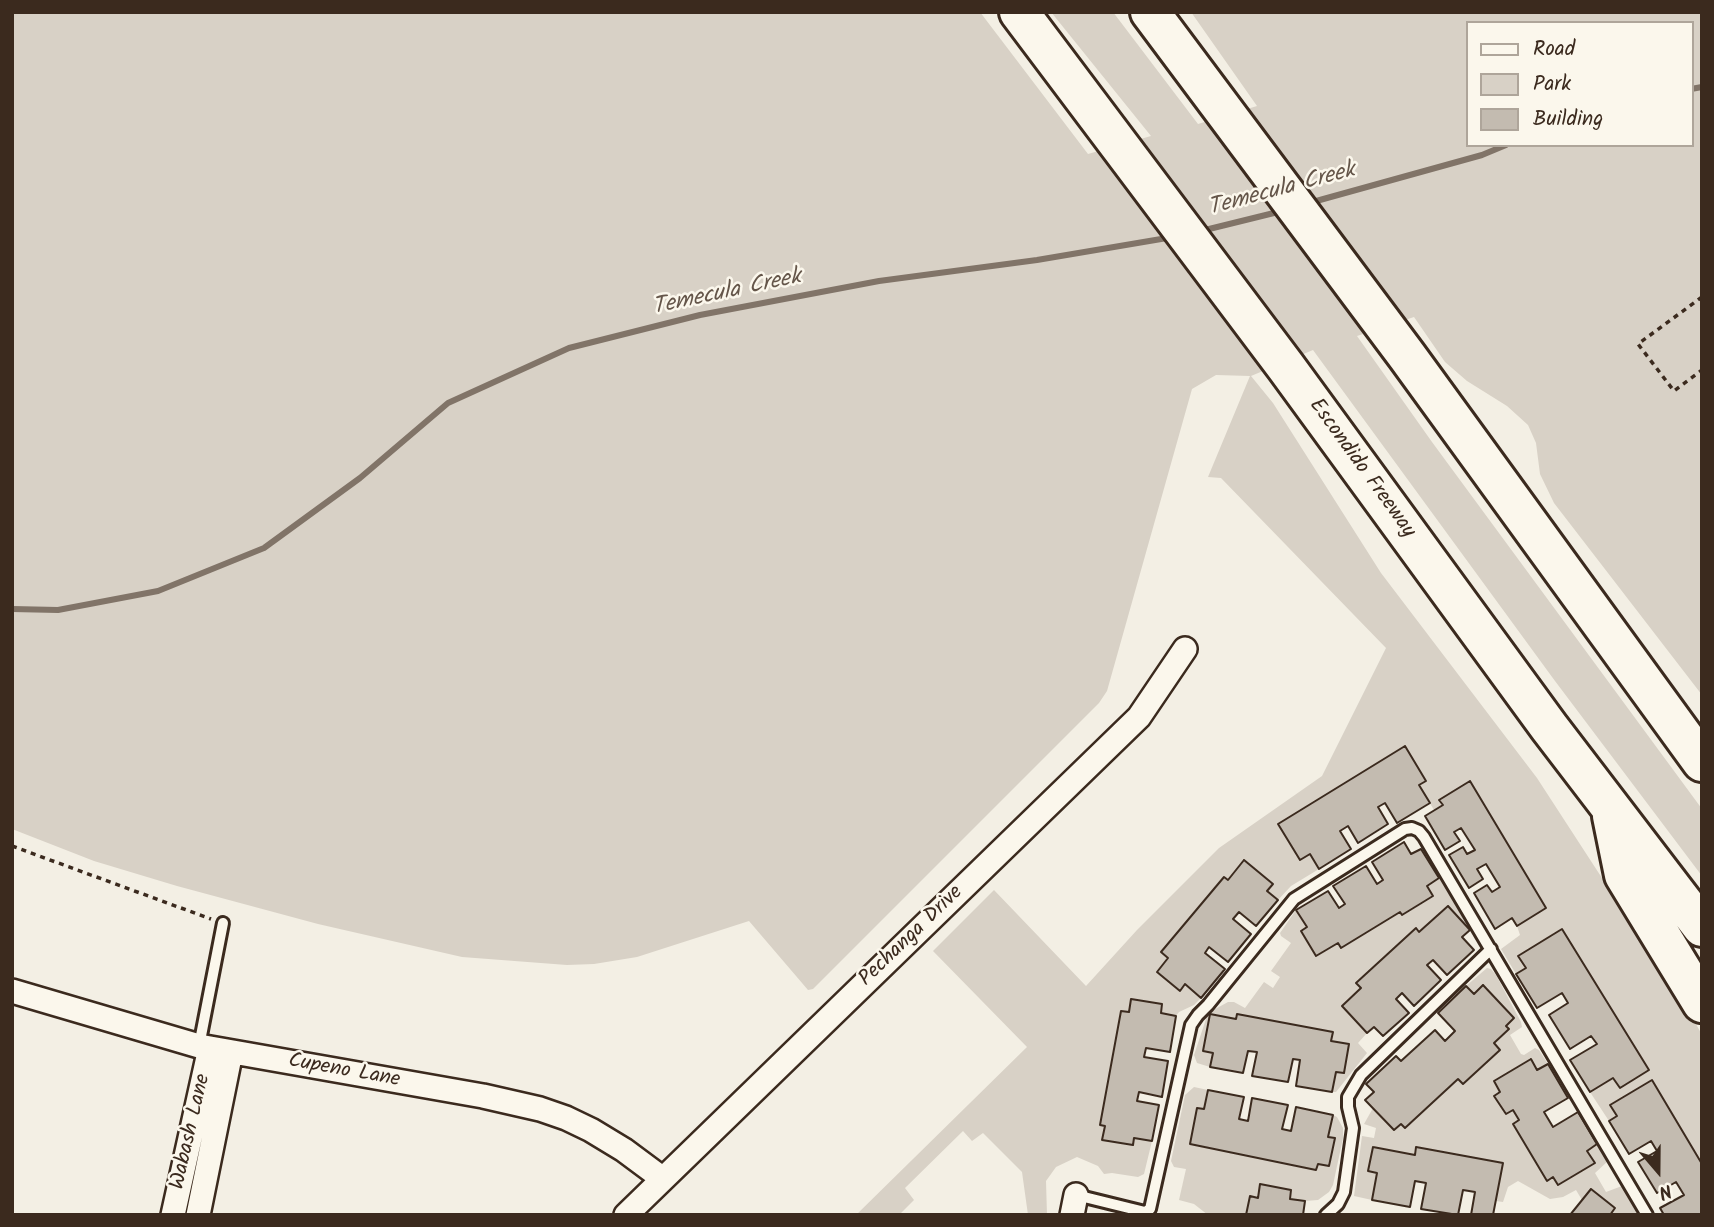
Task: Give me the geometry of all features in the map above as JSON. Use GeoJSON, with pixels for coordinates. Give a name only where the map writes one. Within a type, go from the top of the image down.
{"type":"FeatureCollection","features":[{"type":"Feature","properties":{"kind":"highway","name":"Escondido Freeway"},"geometry":{"type":"LineString","coordinates":[[1019,12],[1702,927]]}},
{"type":"Feature","properties":{"kind":"highway"},"geometry":{"type":"LineString","coordinates":[[1150,12],[1400,347],[1702,762]]}},
{"type":"Feature","properties":{"kind":"highway"},"geometry":{"type":"LineString","coordinates":[[1665,712],[1702,753]]}},
{"type":"Feature","properties":{"kind":"highway"},"geometry":{"type":"LineString","coordinates":[[1610,807],[1624,875],[1702,1003]]}},
{"type":"Feature","properties":{"kind":"street","name":"Pechanga Drive"},"geometry":{"type":"LineString","coordinates":[[626,1215],[1139,718],[1185,649]]}},
{"type":"Feature","properties":{"kind":"street","name":"Cupeno Lane"},"geometry":{"type":"LineString","coordinates":[[12,991],[213,1049],[483,1096],[540,1109],[591,1130],[663,1179]]}},
{"type":"Feature","properties":{"kind":"street","name":"Wabash Lane"},"geometry":{"type":"LineString","coordinates":[[173,1215],[213,1049]]}},
{"type":"Feature","properties":{"kind":"street","name":"Wabash Lane"},"geometry":{"type":"LineString","coordinates":[[198,1215],[213,1049]]}},
{"type":"Feature","properties":{"kind":"lane"},"geometry":{"type":"LineString","coordinates":[[1074,1205],[1145,1212],[1150,1209],[1191,1025],[1294,899],[1405,829],[1412,828],[1424,836],[1647,1215]]}},
{"type":"Feature","properties":{"kind":"lane"},"geometry":{"type":"LineString","coordinates":[[213,1049],[223,923]]}},
{"type":"Feature","properties":{"kind":"lane"},"geometry":{"type":"LineString","coordinates":[[1326,1215],[1338,1204],[1343,1192],[1353,1128],[1348,1097],[1361,1075],[1491,949]]}},
{"type":"Feature","properties":{"kind":"path"},"geometry":{"type":"LineString","coordinates":[[1702,297],[1639,344],[1674,391],[1702,370]]}},
{"type":"Feature","properties":{"kind":"path"},"geometry":{"type":"LineString","coordinates":[[12,846],[223,923]]}},
{"type":"Feature","properties":{"kind":"green space"},"geometry":{"type":"Polygon","coordinates":[[[12,12],[980,12],[1088,154],[1151,136],[1051,12],[1113,12],[1198,124],[1257,106],[1191,12],[1702,12],[1702,695],[1554,503],[1540,474],[1536,443],[1528,425],[1507,406],[1467,381],[1445,362],[1414,317],[1357,336],[1702,809],[1702,876],[1555,681],[1313,350],[1251,376],[1273,403],[1381,573],[1537,778],[1691,1015],[1702,1035],[1702,1164],[1652,1080],[1611,1104],[1617,1116],[1609,1121],[1590,1092],[1613,1078],[1620,1088],[1648,1070],[1562,930],[1519,956],[1526,968],[1516,974],[1501,949],[1520,935],[1517,926],[1546,907],[1470,782],[1440,801],[1443,805],[1434,810],[1419,785],[1426,781],[1404,746],[1279,824],[1310,854],[1319,869],[1291,886],[1278,900],[1267,891],[1273,883],[1244,860],[1228,880],[1223,877],[1162,952],[1168,958],[1157,972],[1180,990],[1185,984],[1201,998],[1194,1005],[1176,1016],[1161,1013],[1162,1004],[1131,999],[1129,1012],[1121,1011],[1100,1124],[1105,1126],[1102,1139],[1133,1144],[1134,1138],[1152,1141],[1144,1174],[1138,1177],[1104,1174],[1098,1166],[1077,1157],[1056,1167],[1046,1181],[1047,1215],[1028,1215],[1022,1172],[983,1133],[972,1141],[963,1131],[905,1188],[914,1200],[899,1215],[856,1215],[1027,1047],[933,951],[994,890],[1086,986],[1137,930],[1219,848],[1322,776],[1386,648],[1221,478],[1208,477],[1250,376],[1216,375],[1192,389],[1107,691],[1099,703],[813,989],[808,990],[749,921],[637,957],[594,964],[567,965],[462,957],[318,924],[94,861],[12,829],[12,12]]]}},
{"type":"Feature","properties":{"kind":"green space"},"geometry":{"type":"Polygon","coordinates":[[[1439,878],[1470,930],[1448,906],[1419,932],[1416,929],[1357,983],[1361,988],[1342,1006],[1367,1033],[1358,1043],[1367,1053],[1336,1092],[1332,1092],[1336,1072],[1344,1073],[1349,1044],[1331,1041],[1333,1032],[1237,1014],[1213,1053],[1210,1067],[1197,1063],[1194,1055],[1208,1013],[1228,1002],[1245,1008],[1264,982],[1273,988],[1280,977],[1271,971],[1291,943],[1280,933],[1296,910],[1307,927],[1301,932],[1317,956],[1338,943],[1342,948],[1400,912],[1403,915],[1433,897],[1427,886],[1439,878]]]}},
{"type":"Feature","properties":{"kind":"green space"},"geometry":{"type":"Polygon","coordinates":[[[1487,968],[1496,975],[1521,1022],[1522,1027],[1510,1035],[1521,1054],[1524,1055],[1535,1048],[1548,1064],[1537,1070],[1530,1059],[1494,1081],[1500,1092],[1495,1096],[1505,1114],[1513,1110],[1547,1180],[1553,1177],[1558,1185],[1594,1163],[1587,1151],[1597,1144],[1608,1161],[1595,1173],[1606,1192],[1622,1186],[1635,1206],[1637,1215],[1610,1215],[1615,1208],[1591,1189],[1582,1200],[1576,1190],[1563,1197],[1550,1199],[1518,1181],[1508,1187],[1503,1202],[1496,1201],[1503,1163],[1417,1147],[1415,1155],[1373,1147],[1368,1171],[1377,1173],[1372,1200],[1354,1196],[1362,1136],[1374,1138],[1376,1128],[1364,1124],[1373,1108],[1394,1130],[1401,1124],[1406,1128],[1458,1079],[1463,1084],[1500,1050],[1494,1043],[1509,1029],[1506,1026],[1514,1017],[1484,985],[1474,994],[1466,986],[1487,968]]]}},
{"type":"Feature","properties":{"kind":"green space"},"geometry":{"type":"Polygon","coordinates":[[[1194,1087],[1208,1090],[1204,1109],[1197,1108],[1190,1144],[1316,1170],[1318,1164],[1330,1166],[1335,1138],[1328,1137],[1333,1115],[1337,1117],[1343,1128],[1343,1138],[1333,1185],[1329,1192],[1318,1200],[1305,1201],[1290,1199],[1291,1190],[1260,1184],[1258,1198],[1250,1196],[1246,1215],[1208,1215],[1194,1204],[1179,1200],[1186,1169],[1174,1167],[1171,1161],[1185,1095],[1194,1087]]]}},
{"type":"Feature","properties":{"kind":"building"},"geometry":{"type":"Polygon","coordinates":[[[1405,746],[1426,781],[1419,785],[1430,803],[1397,823],[1385,803],[1378,807],[1388,824],[1358,843],[1348,826],[1340,831],[1351,849],[1319,869],[1310,854],[1300,860],[1278,824],[1405,746]]]}},
{"type":"Feature","properties":{"kind":"building"},"geometry":{"type":"Polygon","coordinates":[[[1470,781],[1546,908],[1517,926],[1512,918],[1495,929],[1474,893],[1487,885],[1492,892],[1500,887],[1486,864],[1477,869],[1483,879],[1469,888],[1449,855],[1463,847],[1467,854],[1475,850],[1461,828],[1454,832],[1460,841],[1445,850],[1425,816],[1443,805],[1439,800],[1470,781]]]}},
{"type":"Feature","properties":{"kind":"building"},"geometry":{"type":"Polygon","coordinates":[[[1404,842],[1411,854],[1421,849],[1439,878],[1427,886],[1433,896],[1402,915],[1400,912],[1341,948],[1338,943],[1316,956],[1301,931],[1307,927],[1296,910],[1328,891],[1339,908],[1345,904],[1333,886],[1366,866],[1377,884],[1383,880],[1372,862],[1404,842]]]}},
{"type":"Feature","properties":{"kind":"building"},"geometry":{"type":"Polygon","coordinates":[[[1244,860],[1273,884],[1267,891],[1278,900],[1256,926],[1239,912],[1233,919],[1251,934],[1228,962],[1209,947],[1205,953],[1225,969],[1201,998],[1185,984],[1180,991],[1157,972],[1168,958],[1161,952],[1224,877],[1228,880],[1244,860]]]}},
{"type":"Feature","properties":{"kind":"building"},"geometry":{"type":"Polygon","coordinates":[[[1448,906],[1470,930],[1462,937],[1474,950],[1447,975],[1433,960],[1427,965],[1441,980],[1414,1006],[1402,993],[1396,999],[1409,1013],[1383,1036],[1374,1027],[1367,1033],[1342,1006],[1361,988],[1356,983],[1416,928],[1419,932],[1448,906]]]}},
{"type":"Feature","properties":{"kind":"building"},"geometry":{"type":"Polygon","coordinates":[[[1562,929],[1649,1070],[1620,1088],[1613,1078],[1590,1092],[1570,1060],[1597,1044],[1591,1036],[1570,1049],[1549,1015],[1568,1003],[1562,993],[1537,1008],[1516,974],[1526,968],[1518,956],[1562,929]]]}},
{"type":"Feature","properties":{"kind":"building"},"geometry":{"type":"Polygon","coordinates":[[[1483,985],[1514,1018],[1506,1026],[1509,1029],[1494,1043],[1500,1050],[1463,1084],[1458,1079],[1405,1128],[1401,1124],[1394,1130],[1365,1100],[1374,1092],[1366,1084],[1396,1056],[1401,1061],[1435,1030],[1445,1041],[1455,1031],[1438,1013],[1466,986],[1474,994],[1483,985]]]}},
{"type":"Feature","properties":{"kind":"building"},"geometry":{"type":"Polygon","coordinates":[[[1131,999],[1162,1004],[1161,1013],[1176,1016],[1170,1052],[1146,1048],[1144,1057],[1168,1061],[1162,1097],[1139,1092],[1137,1101],[1159,1105],[1152,1141],[1134,1138],[1133,1145],[1102,1140],[1105,1126],[1100,1125],[1121,1011],[1129,1012],[1131,999]]]}},
{"type":"Feature","properties":{"kind":"building"},"geometry":{"type":"Polygon","coordinates":[[[1210,1014],[1236,1019],[1237,1014],[1333,1032],[1331,1041],[1349,1044],[1344,1073],[1336,1072],[1332,1092],[1296,1086],[1300,1060],[1293,1059],[1288,1082],[1252,1076],[1257,1052],[1248,1051],[1243,1073],[1210,1067],[1213,1053],[1203,1051],[1210,1014]]]}},
{"type":"Feature","properties":{"kind":"building"},"geometry":{"type":"Polygon","coordinates":[[[1531,1059],[1537,1070],[1548,1064],[1568,1098],[1544,1112],[1553,1127],[1578,1112],[1597,1144],[1587,1151],[1595,1163],[1558,1185],[1553,1177],[1547,1181],[1513,1124],[1519,1120],[1513,1110],[1506,1114],[1494,1096],[1500,1092],[1494,1081],[1531,1059]]]}},
{"type":"Feature","properties":{"kind":"building"},"geometry":{"type":"Polygon","coordinates":[[[1652,1080],[1702,1164],[1702,1215],[1664,1215],[1660,1208],[1684,1195],[1676,1182],[1657,1193],[1638,1162],[1657,1151],[1651,1141],[1629,1154],[1609,1121],[1617,1116],[1610,1105],[1652,1080]]]}},
{"type":"Feature","properties":{"kind":"building"},"geometry":{"type":"Polygon","coordinates":[[[1208,1090],[1244,1097],[1239,1119],[1248,1121],[1252,1098],[1288,1105],[1282,1129],[1291,1131],[1296,1107],[1333,1115],[1328,1137],[1335,1138],[1329,1166],[1318,1164],[1316,1170],[1190,1144],[1197,1108],[1204,1109],[1208,1090]]]}},
{"type":"Feature","properties":{"kind":"building"},"geometry":{"type":"Polygon","coordinates":[[[1373,1147],[1415,1155],[1416,1147],[1503,1163],[1493,1215],[1471,1215],[1475,1192],[1463,1190],[1458,1215],[1421,1209],[1426,1183],[1415,1181],[1410,1207],[1372,1200],[1377,1173],[1368,1171],[1373,1147]]]}},
{"type":"Feature","properties":{"kind":"building"},"geometry":{"type":"Polygon","coordinates":[[[1260,1184],[1291,1190],[1290,1199],[1305,1201],[1303,1215],[1246,1215],[1250,1196],[1258,1198],[1260,1184]]]}},
{"type":"Feature","properties":{"kind":"building"},"geometry":{"type":"Polygon","coordinates":[[[1591,1189],[1615,1208],[1610,1215],[1570,1215],[1591,1189]]]}},
{"type":"Feature","properties":{"kind":"waterway","name":"Temecula Creek"},"geometry":{"type":"LineString","coordinates":[[1693,89],[1702,87]]}},
{"type":"Feature","properties":{"kind":"waterway","name":"Temecula Creek"},"geometry":{"type":"LineString","coordinates":[[1309,203],[1482,155],[1501,147]]}},
{"type":"Feature","properties":{"kind":"waterway","name":"Temecula Creek"},"geometry":{"type":"LineString","coordinates":[[1201,231],[1282,211]]}},
{"type":"Feature","properties":{"kind":"waterway","name":"Temecula Creek"},"geometry":{"type":"LineString","coordinates":[[12,609],[58,610],[158,591],[264,548],[360,478],[448,403],[569,348],[700,315],[879,281],[1037,260],[1173,237]]}}]}
